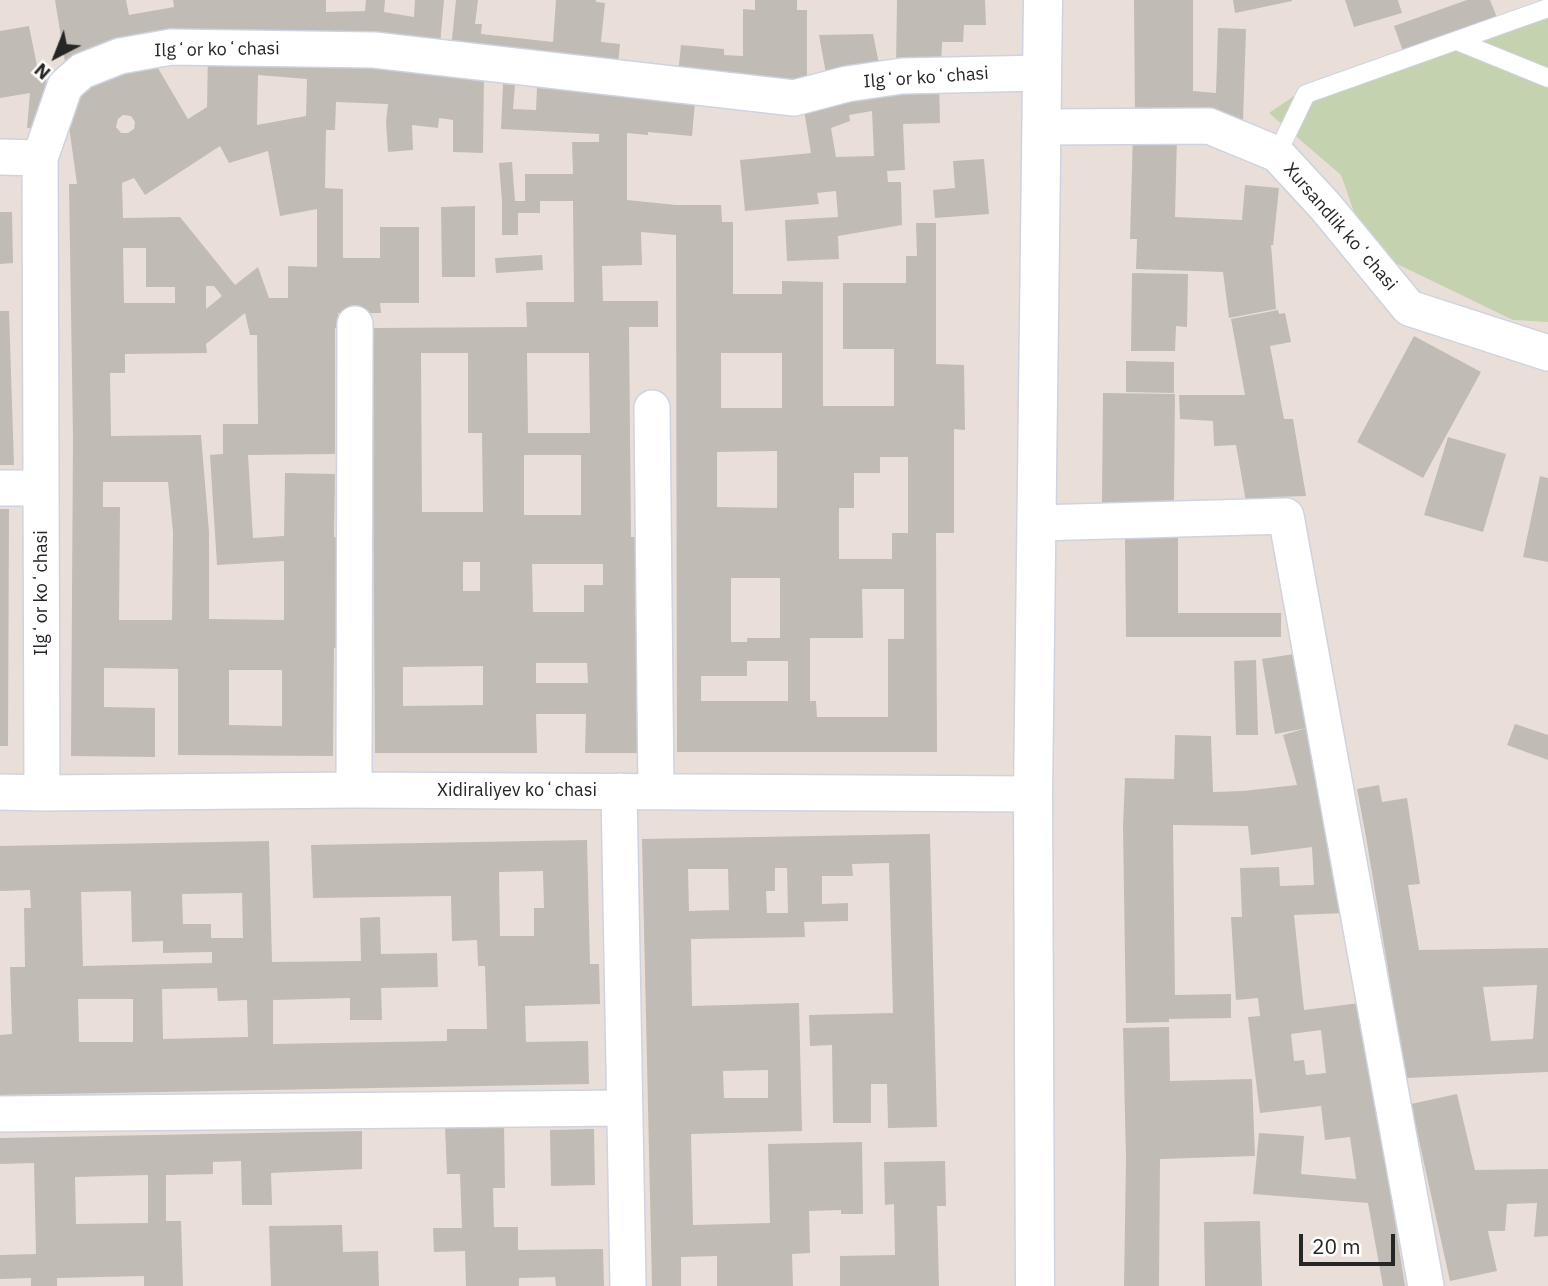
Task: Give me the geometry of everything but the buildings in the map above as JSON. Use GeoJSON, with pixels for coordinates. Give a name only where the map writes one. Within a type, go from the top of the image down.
{"type":"FeatureCollection","features":[{"type":"Feature","properties":{"kind":"main road"},"geometry":{"type":"LineString","coordinates":[[1035,1286],[1033,794],[1043,0]]}},
{"type":"Feature","properties":{"kind":"street","name":"Ilgʻor koʻchasi"},"geometry":{"type":"LineString","coordinates":[[42,793],[40,158],[65,86],[82,71],[120,56],[171,47],[374,50],[794,98],[847,84],[902,76],[1042,73]]}},
{"type":"Feature","properties":{"kind":"street","name":"Xursandlik koʻchasi"},"geometry":{"type":"LineString","coordinates":[[1042,127],[1209,126],[1277,154],[1325,206],[1409,308],[1548,353]]}},
{"type":"Feature","properties":{"kind":"street"},"geometry":{"type":"LineString","coordinates":[[0,157],[40,158]]}},
{"type":"Feature","properties":{"kind":"street"},"geometry":{"type":"LineString","coordinates":[[354,790],[355,324]]}},
{"type":"Feature","properties":{"kind":"street"},"geometry":{"type":"LineString","coordinates":[[652,408],[656,792]]}},
{"type":"Feature","properties":{"kind":"street"},"geometry":{"type":"LineString","coordinates":[[0,488],[41,488]]}},
{"type":"Feature","properties":{"kind":"street"},"geometry":{"type":"LineString","coordinates":[[1037,523],[1286,516],[1426,1286]]}},
{"type":"Feature","properties":{"kind":"street","name":"Xidiraliyev koʻchasi"},"geometry":{"type":"LineString","coordinates":[[0,792],[354,790],[1033,794]]}},
{"type":"Feature","properties":{"kind":"street"},"geometry":{"type":"LineString","coordinates":[[619,791],[628,1286]]}},
{"type":"Feature","properties":{"kind":"street"},"geometry":{"type":"LineString","coordinates":[[0,1114],[624,1108]]}},
{"type":"Feature","properties":{"kind":"lane"},"geometry":{"type":"LineString","coordinates":[[1277,154],[1306,94],[1548,8]]}},
{"type":"Feature","properties":{"kind":"lane"},"geometry":{"type":"LineString","coordinates":[[1457,41],[1548,78]]}},
{"type":"Feature","properties":{"kind":"green space"},"geometry":{"type":"Polygon","coordinates":[[[1548,3],[1548,322],[1513,320],[1391,261],[1354,212],[1341,175],[1269,113],[1303,90],[1548,3]]]}}]}
